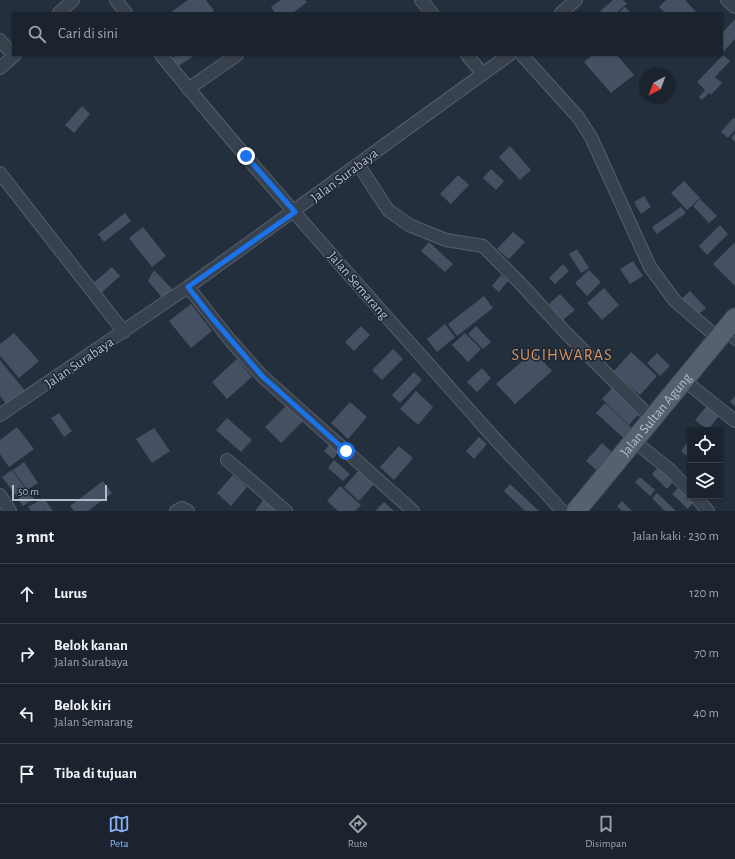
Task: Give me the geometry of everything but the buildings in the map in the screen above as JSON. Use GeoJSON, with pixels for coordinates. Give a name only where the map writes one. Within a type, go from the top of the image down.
{"type":"FeatureCollection","features":[{"type":"Feature","properties":{"kind":"main road","name":"Jalan Sultan Agung"},"geometry":{"type":"LineString","coordinates":[[576,511],[652,419],[728,333]]}},
{"type":"Feature","properties":{"kind":"street"},"geometry":{"type":"LineString","coordinates":[[60,12],[73,0]]}},
{"type":"Feature","properties":{"kind":"street"},"geometry":{"type":"LineString","coordinates":[[116,0],[125,12]]}},
{"type":"Feature","properties":{"kind":"street"},"geometry":{"type":"LineString","coordinates":[[422,0],[431,12]]}},
{"type":"Feature","properties":{"kind":"street"},"geometry":{"type":"LineString","coordinates":[[561,12],[576,0]]}},
{"type":"Feature","properties":{"kind":"street"},"geometry":{"type":"LineString","coordinates":[[727,0],[735,7]]}},
{"type":"Feature","properties":{"kind":"street"},"geometry":{"type":"LineString","coordinates":[[0,40],[12,54]]}},
{"type":"Feature","properties":{"kind":"street"},"geometry":{"type":"LineString","coordinates":[[0,68],[14,56]]}},
{"type":"Feature","properties":{"kind":"street","name":"Jalan Semarang"},"geometry":{"type":"LineString","coordinates":[[162,56],[295,212],[481,423],[531,475],[562,511]]}},
{"type":"Feature","properties":{"kind":"street"},"geometry":{"type":"LineString","coordinates":[[188,88],[236,56]]}},
{"type":"Feature","properties":{"kind":"street"},"geometry":{"type":"LineString","coordinates":[[468,56],[483,74]]}},
{"type":"Feature","properties":{"kind":"street","name":"Jalan Surabaya"},"geometry":{"type":"LineString","coordinates":[[0,415],[124,332],[295,212],[358,164],[508,56]]}},
{"type":"Feature","properties":{"kind":"street"},"geometry":{"type":"LineString","coordinates":[[523,56],[578,117],[591,137],[650,267],[664,288],[675,301],[728,333]]}},
{"type":"Feature","properties":{"kind":"street"},"geometry":{"type":"LineString","coordinates":[[358,164],[388,210],[409,226],[446,240],[483,246],[492,257],[520,283],[565,332],[652,419]]}},
{"type":"Feature","properties":{"kind":"street"},"geometry":{"type":"LineString","coordinates":[[0,173],[124,332]]}},
{"type":"Feature","properties":{"kind":"street"},"geometry":{"type":"LineString","coordinates":[[188,287],[217,324],[262,376],[413,511]]}},
{"type":"Feature","properties":{"kind":"street"},"geometry":{"type":"LineString","coordinates":[[685,381],[735,421]]}},
{"type":"Feature","properties":{"kind":"street"},"geometry":{"type":"LineString","coordinates":[[634,441],[670,470],[687,488]]}},
{"type":"Feature","properties":{"kind":"street"},"geometry":{"type":"LineString","coordinates":[[227,460],[286,511]]}},
{"type":"Feature","properties":{"kind":"street"},"geometry":{"type":"LineString","coordinates":[[0,495],[10,511]]}},
{"type":"Feature","properties":{"kind":"street"},"geometry":{"type":"LineString","coordinates":[[698,499],[708,511]]}},
{"type":"Feature","properties":{"kind":"street"},"geometry":{"type":"LineString","coordinates":[[176,511],[182,508],[188,511]]}},
{"type":"Feature","properties":{"kind":"district","name":"SUGIHWARAS"},"geometry":{"type":"Point","coordinates":[562,354]}},
{"type":"Feature","properties":{"kind":"route"},"geometry":{"type":"LineString","coordinates":[[246,156],[295,212],[188,287],[230,340],[262,376],[346,451]]}}]}
